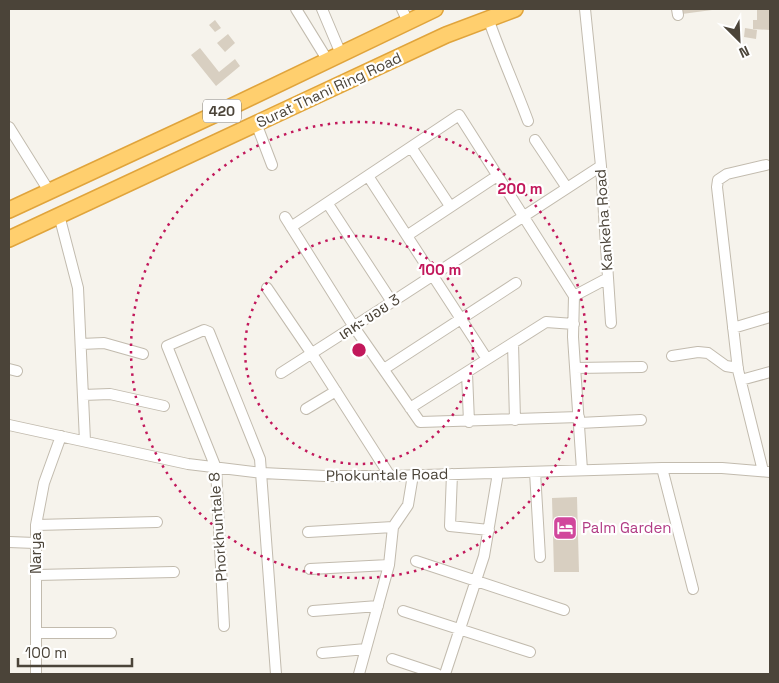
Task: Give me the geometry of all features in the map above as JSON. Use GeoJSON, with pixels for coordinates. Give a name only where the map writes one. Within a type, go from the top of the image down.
{"type":"FeatureCollection","features":[{"type":"Feature","properties":{"kind":"highway","name":"Surat Thani Ring Road"},"geometry":{"type":"LineString","coordinates":[[9,210],[328,61],[405,15],[435,9]]}},
{"type":"Feature","properties":{"kind":"highway","name":"Surat Thani Ring Road"},"geometry":{"type":"LineString","coordinates":[[9,239],[446,35],[514,9]]}},
{"type":"Feature","properties":{"kind":"highway"},"geometry":{"type":"LineString","coordinates":[[230,107],[241,130]]}},
{"type":"Feature","properties":{"kind":"street"},"geometry":{"type":"LineString","coordinates":[[296,9],[328,61]]}},
{"type":"Feature","properties":{"kind":"street"},"geometry":{"type":"LineString","coordinates":[[322,9],[342,54]]}},
{"type":"Feature","properties":{"kind":"street","name":"Kankeha Road"},"geometry":{"type":"LineString","coordinates":[[574,296],[608,278],[601,166],[585,9]]}},
{"type":"Feature","properties":{"kind":"street"},"geometry":{"type":"LineString","coordinates":[[488,18],[499,52],[515,84],[528,121]]}},
{"type":"Feature","properties":{"kind":"street"},"geometry":{"type":"LineString","coordinates":[[291,227],[328,204],[459,114],[574,296],[582,470]]}},
{"type":"Feature","properties":{"kind":"street"},"geometry":{"type":"LineString","coordinates":[[256,123],[272,165]]}},
{"type":"Feature","properties":{"kind":"street"},"geometry":{"type":"LineString","coordinates":[[9,127],[49,191]]}},
{"type":"Feature","properties":{"kind":"street"},"geometry":{"type":"LineString","coordinates":[[535,140],[567,188]]}},
{"type":"Feature","properties":{"kind":"street"},"geometry":{"type":"LineString","coordinates":[[412,147],[450,206]]}},
{"type":"Feature","properties":{"kind":"street"},"geometry":{"type":"LineString","coordinates":[[766,164],[727,174],[720,178],[717,187],[738,368],[767,472]]}},
{"type":"Feature","properties":{"kind":"street","name":"เคหะ ขอย 3"},"geometry":{"type":"LineString","coordinates":[[281,373],[601,166]]}},
{"type":"Feature","properties":{"kind":"street"},"geometry":{"type":"LineString","coordinates":[[368,176],[488,359]]}},
{"type":"Feature","properties":{"kind":"street"},"geometry":{"type":"LineString","coordinates":[[408,235],[497,176]]}},
{"type":"Feature","properties":{"kind":"street"},"geometry":{"type":"LineString","coordinates":[[328,204],[392,302]]}},
{"type":"Feature","properties":{"kind":"street"},"geometry":{"type":"LineString","coordinates":[[60,215],[78,288],[85,441]]}},
{"type":"Feature","properties":{"kind":"street"},"geometry":{"type":"LineString","coordinates":[[285,217],[354,326],[420,422],[641,420]]}},
{"type":"Feature","properties":{"kind":"street"},"geometry":{"type":"LineString","coordinates":[[608,278],[611,323]]}},
{"type":"Feature","properties":{"kind":"street"},"geometry":{"type":"LineString","coordinates":[[384,369],[516,283]]}},
{"type":"Feature","properties":{"kind":"street"},"geometry":{"type":"LineString","coordinates":[[267,288],[312,354],[390,476]]}},
{"type":"Feature","properties":{"kind":"street"},"geometry":{"type":"LineString","coordinates":[[734,328],[770,317]]}},
{"type":"Feature","properties":{"kind":"street"},"geometry":{"type":"LineString","coordinates":[[410,408],[546,322],[574,324]]}},
{"type":"Feature","properties":{"kind":"street","name":"Phorkhuntale 8"},"geometry":{"type":"LineString","coordinates":[[224,626],[216,468],[167,346],[204,330],[209,332],[260,459],[262,473]]}},
{"type":"Feature","properties":{"kind":"street"},"geometry":{"type":"LineString","coordinates":[[513,342],[515,420]]}},
{"type":"Feature","properties":{"kind":"street"},"geometry":{"type":"LineString","coordinates":[[81,344],[104,343],[144,354]]}},
{"type":"Feature","properties":{"kind":"street"},"geometry":{"type":"LineString","coordinates":[[672,356],[698,352],[708,353],[726,366],[738,368]]}},
{"type":"Feature","properties":{"kind":"street"},"geometry":{"type":"LineString","coordinates":[[576,368],[642,367]]}},
{"type":"Feature","properties":{"kind":"street"},"geometry":{"type":"LineString","coordinates":[[741,380],[770,372]]}},
{"type":"Feature","properties":{"kind":"street"},"geometry":{"type":"LineString","coordinates":[[467,373],[469,422]]}},
{"type":"Feature","properties":{"kind":"street"},"geometry":{"type":"LineString","coordinates":[[306,409],[336,391]]}},
{"type":"Feature","properties":{"kind":"street"},"geometry":{"type":"LineString","coordinates":[[83,395],[110,394],[164,406]]}},
{"type":"Feature","properties":{"kind":"street","name":"Phokuntale Road"},"geometry":{"type":"LineString","coordinates":[[9,425],[188,464],[262,473],[325,476],[390,476],[662,468],[722,468],[767,472]]}},
{"type":"Feature","properties":{"kind":"street","name":"Narya"},"geometry":{"type":"LineString","coordinates":[[36,674],[36,525],[44,483],[61,436]]}},
{"type":"Feature","properties":{"kind":"street"},"geometry":{"type":"LineString","coordinates":[[662,468],[693,589]]}},
{"type":"Feature","properties":{"kind":"street"},"geometry":{"type":"LineString","coordinates":[[535,472],[540,557]]}},
{"type":"Feature","properties":{"kind":"street"},"geometry":{"type":"LineString","coordinates":[[262,473],[276,674]]}},
{"type":"Feature","properties":{"kind":"street"},"geometry":{"type":"LineString","coordinates":[[445,674],[484,556],[498,473]]}},
{"type":"Feature","properties":{"kind":"street"},"geometry":{"type":"LineString","coordinates":[[452,474],[450,526],[489,530]]}},
{"type":"Feature","properties":{"kind":"street"},"geometry":{"type":"LineString","coordinates":[[359,674],[390,565],[393,527],[408,505],[413,475]]}},
{"type":"Feature","properties":{"kind":"street"},"geometry":{"type":"LineString","coordinates":[[36,525],[157,522]]}},
{"type":"Feature","properties":{"kind":"street"},"geometry":{"type":"LineString","coordinates":[[308,532],[393,527]]}},
{"type":"Feature","properties":{"kind":"street"},"geometry":{"type":"LineString","coordinates":[[9,542],[35,542]]}},
{"type":"Feature","properties":{"kind":"street"},"geometry":{"type":"LineString","coordinates":[[416,561],[564,610]]}},
{"type":"Feature","properties":{"kind":"street"},"geometry":{"type":"LineString","coordinates":[[310,569],[390,565]]}},
{"type":"Feature","properties":{"kind":"street"},"geometry":{"type":"LineString","coordinates":[[36,575],[174,572]]}},
{"type":"Feature","properties":{"kind":"street"},"geometry":{"type":"LineString","coordinates":[[313,611],[378,606]]}},
{"type":"Feature","properties":{"kind":"street"},"geometry":{"type":"LineString","coordinates":[[403,611],[530,652]]}},
{"type":"Feature","properties":{"kind":"street"},"geometry":{"type":"LineString","coordinates":[[36,633],[111,634]]}},
{"type":"Feature","properties":{"kind":"street"},"geometry":{"type":"LineString","coordinates":[[322,653],[366,649]]}},
{"type":"Feature","properties":{"kind":"street"},"geometry":{"type":"LineString","coordinates":[[392,658],[437,674]]}},
{"type":"Feature","properties":{"kind":"building"},"geometry":{"type":"Polygon","coordinates":[[[681,9],[712,9],[712,10],[682,14],[681,9]]]}},
{"type":"Feature","properties":{"kind":"building"},"geometry":{"type":"Polygon","coordinates":[[[757,9],[770,9],[770,30],[753,29],[753,20],[757,20],[757,9]]]}},
{"type":"Feature","properties":{"kind":"building"},"geometry":{"type":"Polygon","coordinates":[[[215,20],[221,28],[215,32],[209,25],[215,20]]]}},
{"type":"Feature","properties":{"kind":"building"},"geometry":{"type":"Polygon","coordinates":[[[745,28],[757,30],[756,39],[744,37],[745,28]]]}},
{"type":"Feature","properties":{"kind":"building"},"geometry":{"type":"Polygon","coordinates":[[[228,34],[235,43],[225,52],[217,43],[228,34]]]}},
{"type":"Feature","properties":{"kind":"building"},"geometry":{"type":"Polygon","coordinates":[[[200,48],[219,72],[235,59],[240,66],[216,86],[191,55],[200,48]]]}},
{"type":"Feature","properties":{"kind":"building","name":"Palm Garden"},"geometry":{"type":"Polygon","coordinates":[[[577,497],[579,572],[554,572],[552,498],[577,497]]]}},
{"type":"Feature","properties":{"kind":"place","name":"Palm Garden"},"geometry":{"type":"Point","coordinates":[565,528]}}]}
